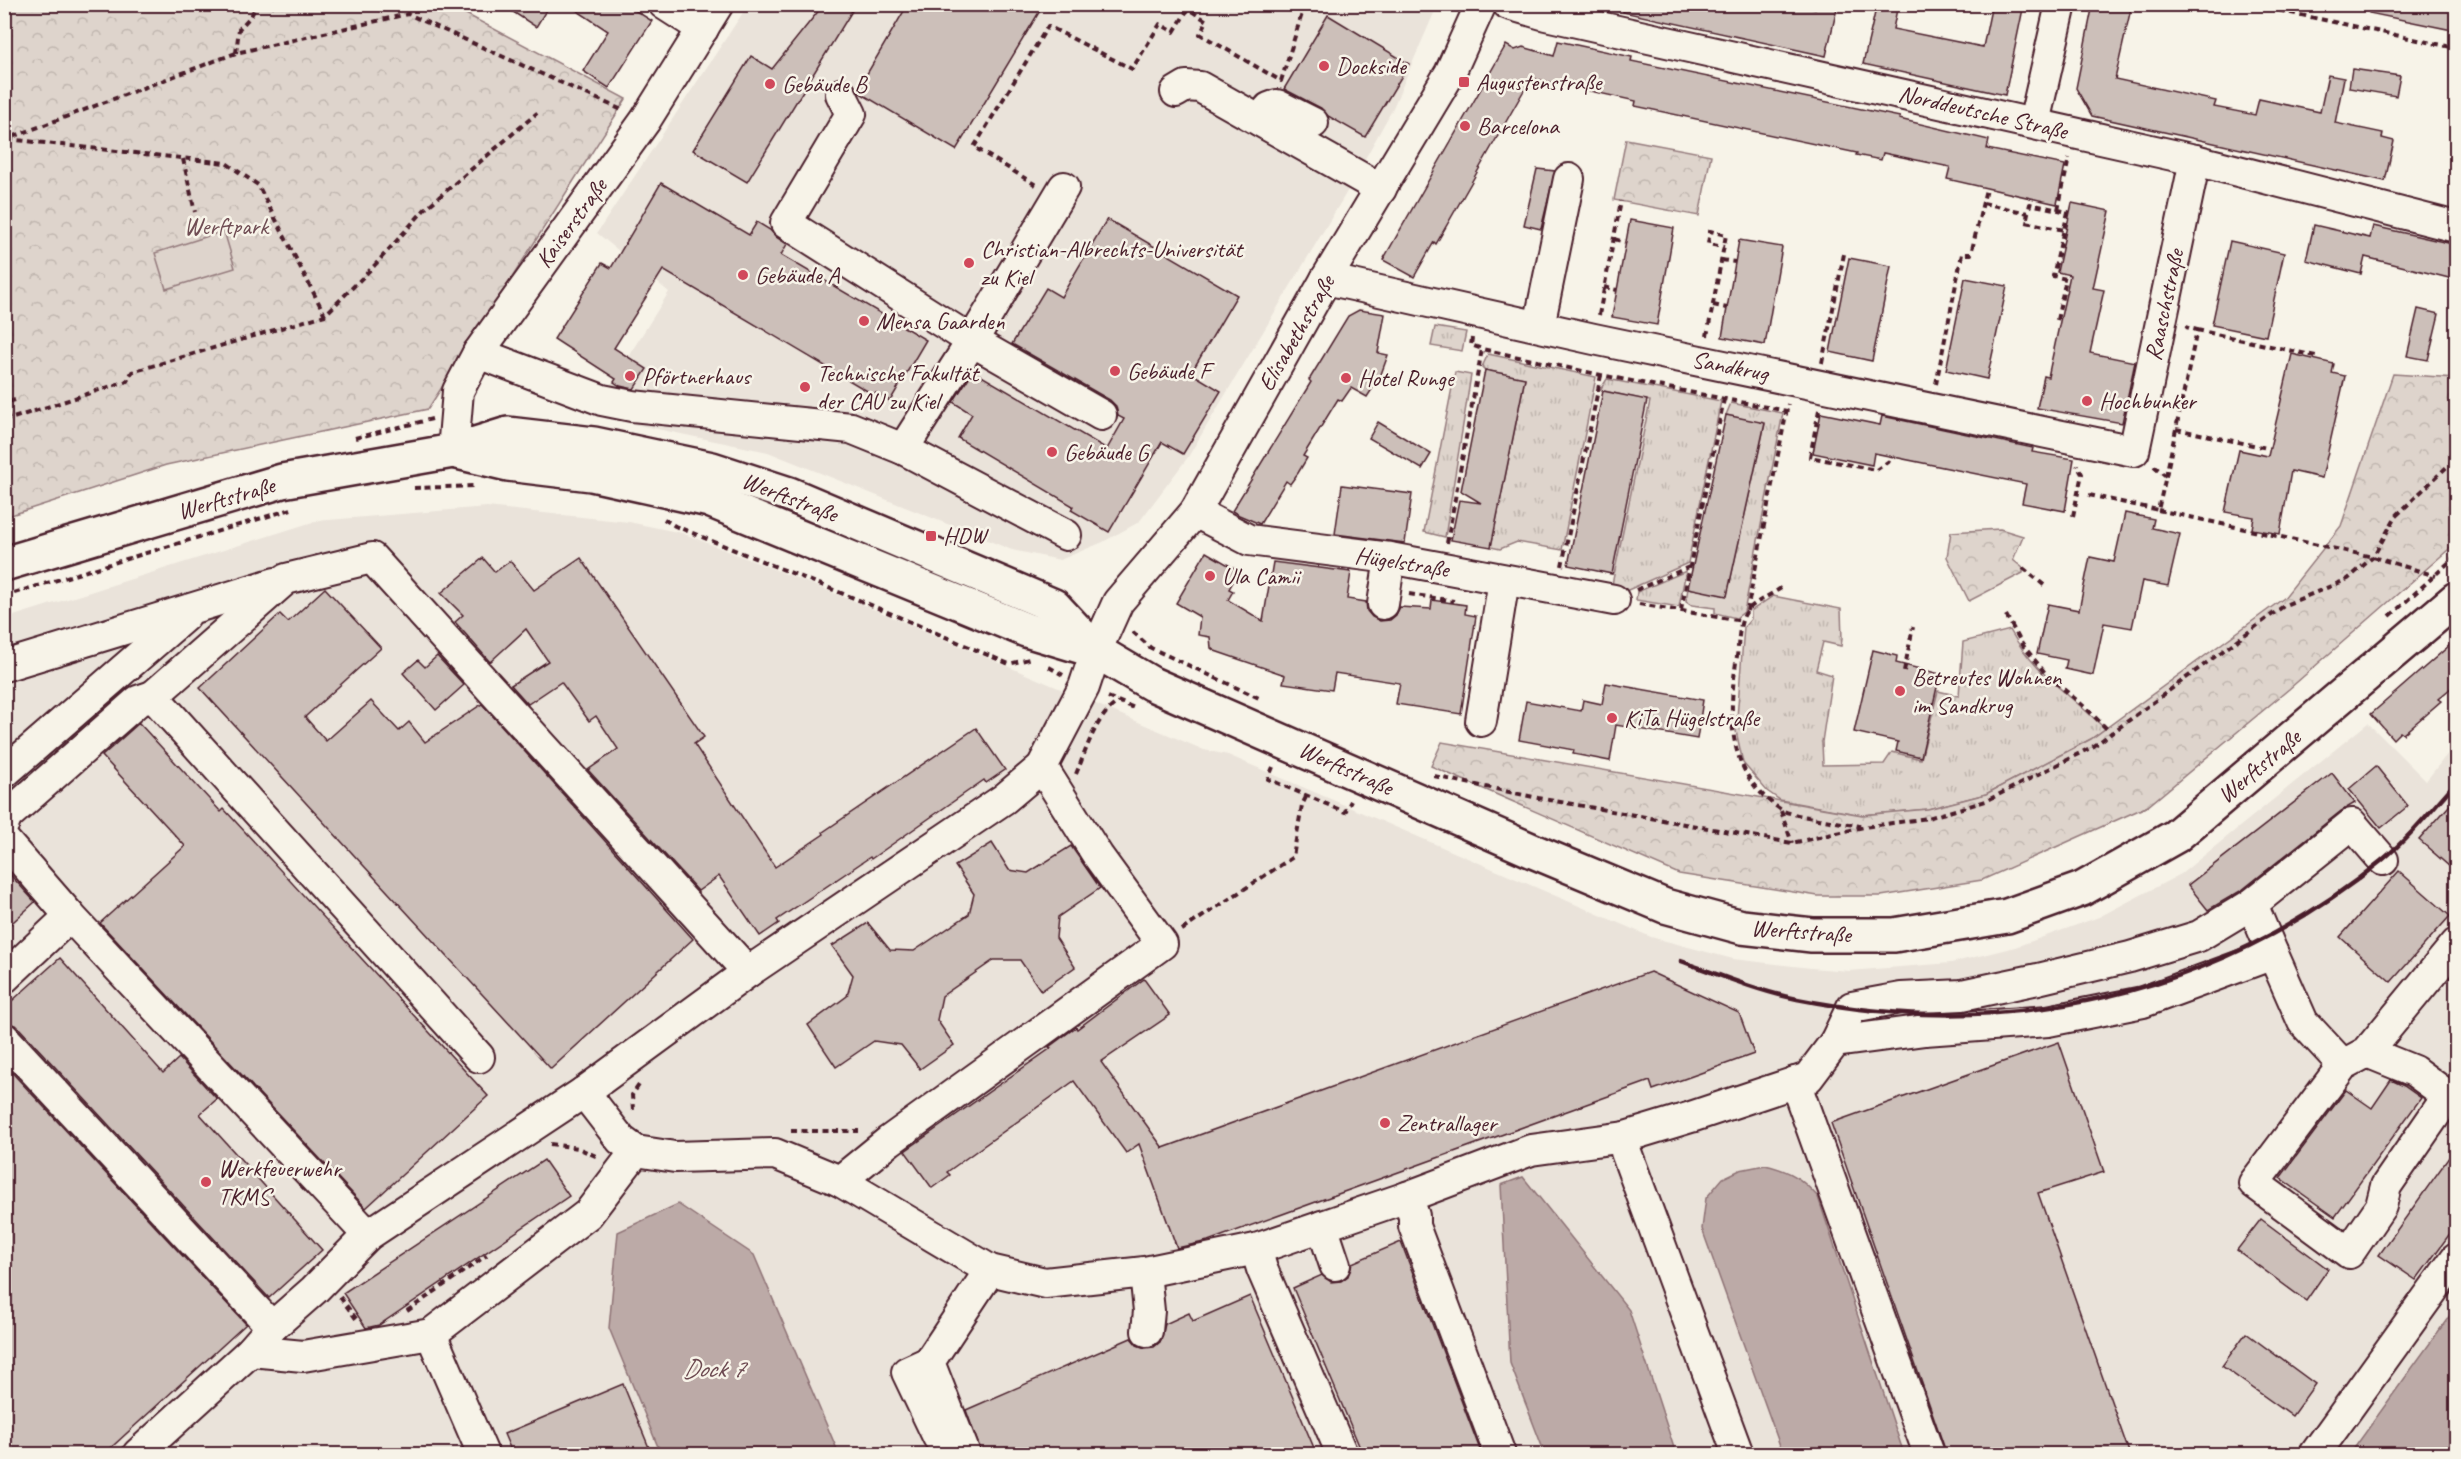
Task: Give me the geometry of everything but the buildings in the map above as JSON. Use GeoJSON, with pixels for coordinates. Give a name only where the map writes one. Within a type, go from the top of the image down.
{"type":"FeatureCollection","features":[{"type":"Feature","properties":{"kind":"main road","name":"Werftstraße"},"geometry":{"type":"LineString","coordinates":[[4,564],[282,481],[453,451],[508,464],[591,474],[709,500],[1026,630],[1096,651],[1152,684],[1533,851],[1665,906],[1742,927],[1812,935],[1894,935],[2007,916],[2082,889],[2176,836],[2451,590]]}},
{"type":"Feature","properties":{"kind":"street"},"geometry":{"type":"LineString","coordinates":[[664,4],[710,17]]}},
{"type":"Feature","properties":{"kind":"street","name":"Elisabethstraße"},"geometry":{"type":"LineString","coordinates":[[1049,779],[1096,651],[1118,602],[1195,512],[1326,279],[1450,73],[1481,4]]}},
{"type":"Feature","properties":{"kind":"street","name":"Norddeutsche Straße"},"geometry":{"type":"LineString","coordinates":[[1508,4],[1546,15],[2195,160],[2457,227]]}},
{"type":"Feature","properties":{"kind":"street"},"geometry":{"type":"LineString","coordinates":[[2034,123],[2061,4]]}},
{"type":"Feature","properties":{"kind":"street","name":"Kaiserstraße"},"geometry":{"type":"LineString","coordinates":[[453,451],[458,391],[478,354],[645,121],[710,17]]}},
{"type":"Feature","properties":{"kind":"street"},"geometry":{"type":"LineString","coordinates":[[1176,92],[1186,86],[1200,87],[1381,189]]}},
{"type":"Feature","properties":{"kind":"street"},"geometry":{"type":"LineString","coordinates":[[841,94],[851,114],[786,223],[972,341],[1101,415]]}},
{"type":"Feature","properties":{"kind":"street"},"geometry":{"type":"LineString","coordinates":[[1261,121],[1269,108],[1277,105],[1313,123]]}},
{"type":"Feature","properties":{"kind":"street","name":"Raaschstraße"},"geometry":{"type":"LineString","coordinates":[[2134,451],[2195,160]]}},
{"type":"Feature","properties":{"kind":"street"},"geometry":{"type":"LineString","coordinates":[[1539,326],[1569,179]]}},
{"type":"Feature","properties":{"kind":"street"},"geometry":{"type":"LineString","coordinates":[[903,449],[972,341],[1060,192]]}},
{"type":"Feature","properties":{"kind":"street","name":"Sandkrug"},"geometry":{"type":"LineString","coordinates":[[1326,279],[1703,361],[1818,397],[1931,408],[2134,451]]}},
{"type":"Feature","properties":{"kind":"street"},"geometry":{"type":"LineString","coordinates":[[478,354],[602,400],[632,406],[851,428],[903,449],[1066,535]]}},
{"type":"Feature","properties":{"kind":"street","name":"Hügelstraße"},"geometry":{"type":"LineString","coordinates":[[1195,512],[1249,540],[1390,558],[1614,600]]}},
{"type":"Feature","properties":{"kind":"street"},"geometry":{"type":"LineString","coordinates":[[4,666],[286,579],[372,558],[748,972]]}},
{"type":"Feature","properties":{"kind":"street"},"geometry":{"type":"LineString","coordinates":[[1383,604],[1390,558]]}},
{"type":"Feature","properties":{"kind":"street"},"geometry":{"type":"LineString","coordinates":[[4,823],[8,816],[138,701],[153,696],[286,579]]}},
{"type":"Feature","properties":{"kind":"street"},"geometry":{"type":"LineString","coordinates":[[1481,721],[1504,579]]}},
{"type":"Feature","properties":{"kind":"street"},"geometry":{"type":"LineString","coordinates":[[4,773],[194,608]]}},
{"type":"Feature","properties":{"kind":"street"},"geometry":{"type":"LineString","coordinates":[[153,696],[479,1057]]}},
{"type":"Feature","properties":{"kind":"street"},"geometry":{"type":"LineString","coordinates":[[138,1455],[251,1351],[368,1235],[584,1092],[748,972],[1004,800],[1049,779],[1098,856],[1162,944],[889,1141],[840,1181]]}},
{"type":"Feature","properties":{"kind":"street"},"geometry":{"type":"LineString","coordinates":[[584,1092],[628,1145],[675,1157],[775,1154],[840,1181],[990,1270],[1045,1283],[1145,1272],[1257,1249],[1407,1197],[1531,1150],[1625,1137],[1795,1082],[1808,1077],[1835,1042],[1852,1007],[1901,998],[1962,995],[2130,957],[2199,936],[2252,904],[2352,824],[2383,860]]}},
{"type":"Feature","properties":{"kind":"street"},"geometry":{"type":"LineString","coordinates":[[4,840],[70,916],[368,1235]]}},
{"type":"Feature","properties":{"kind":"street"},"geometry":{"type":"LineString","coordinates":[[2252,904],[2303,1022],[2355,1059],[2414,1071],[2448,1096],[2386,1186],[2381,1206],[2349,1253],[2254,1183],[2355,1059],[2457,944]]}},
{"type":"Feature","properties":{"kind":"street"},"geometry":{"type":"LineString","coordinates":[[4,978],[70,916]]}},
{"type":"Feature","properties":{"kind":"street"},"geometry":{"type":"LineString","coordinates":[[1835,1042],[1925,1030],[2048,1021],[2143,1002],[2273,954]]}},
{"type":"Feature","properties":{"kind":"street"},"geometry":{"type":"LineString","coordinates":[[4,1038],[272,1328]]}},
{"type":"Feature","properties":{"kind":"street"},"geometry":{"type":"LineString","coordinates":[[1795,1082],[1929,1455]]}},
{"type":"Feature","properties":{"kind":"street"},"geometry":{"type":"LineString","coordinates":[[1625,1137],[1626,1152],[1738,1455]]}},
{"type":"Feature","properties":{"kind":"street"},"geometry":{"type":"LineString","coordinates":[[251,1351],[303,1356],[431,1334],[588,1214],[628,1145]]}},
{"type":"Feature","properties":{"kind":"street"},"geometry":{"type":"LineString","coordinates":[[1407,1197],[1414,1216],[1414,1226],[1500,1455]]}},
{"type":"Feature","properties":{"kind":"street"},"geometry":{"type":"LineString","coordinates":[[1322,1226],[1335,1265]]}},
{"type":"Feature","properties":{"kind":"street"},"geometry":{"type":"LineString","coordinates":[[1257,1249],[1262,1269],[1342,1455]]}},
{"type":"Feature","properties":{"kind":"street"},"geometry":{"type":"LineString","coordinates":[[2314,1455],[2457,1258]]}},
{"type":"Feature","properties":{"kind":"street"},"geometry":{"type":"LineString","coordinates":[[946,1455],[907,1372],[928,1362],[990,1270]]}},
{"type":"Feature","properties":{"kind":"street"},"geometry":{"type":"LineString","coordinates":[[1145,1272],[1149,1311],[1147,1332]]}},
{"type":"Feature","properties":{"kind":"street"},"geometry":{"type":"LineString","coordinates":[[431,1334],[483,1455]]}},
{"type":"Feature","properties":{"kind":"street"},"geometry":{"type":"LineString","coordinates":[[928,1362],[965,1455]]}},
{"type":"Feature","properties":{"kind":"path"},"geometry":{"type":"LineString","coordinates":[[236,52],[239,29],[252,16],[257,4]]}},
{"type":"Feature","properties":{"kind":"path"},"geometry":{"type":"LineString","coordinates":[[399,4],[408,14],[645,121]]}},
{"type":"Feature","properties":{"kind":"path"},"geometry":{"type":"LineString","coordinates":[[1060,192],[974,147],[1048,26],[1132,69],[1160,24],[1174,32],[1188,9],[1207,21],[1200,34],[1281,81],[1305,4]]}},
{"type":"Feature","properties":{"kind":"path"},"geometry":{"type":"LineString","coordinates":[[2249,4],[2457,48]]}},
{"type":"Feature","properties":{"kind":"path"},"geometry":{"type":"LineString","coordinates":[[5,139],[236,52],[408,14]]}},
{"type":"Feature","properties":{"kind":"path"},"geometry":{"type":"LineString","coordinates":[[15,400],[4,403],[7,420],[127,381],[132,372],[325,315],[374,266],[425,208],[537,113]]}},
{"type":"Feature","properties":{"kind":"path"},"geometry":{"type":"LineString","coordinates":[[5,139],[226,163],[258,185],[325,315]]}},
{"type":"Feature","properties":{"kind":"path"},"geometry":{"type":"LineString","coordinates":[[183,159],[195,212]]}},
{"type":"Feature","properties":{"kind":"path"},"geometry":{"type":"LineString","coordinates":[[2058,210],[2064,183]]}},
{"type":"Feature","properties":{"kind":"path"},"geometry":{"type":"LineString","coordinates":[[1931,408],[1962,254],[1971,254],[1986,189]]}},
{"type":"Feature","properties":{"kind":"path"},"geometry":{"type":"LineString","coordinates":[[1594,339],[1621,201]]}},
{"type":"Feature","properties":{"kind":"path"},"geometry":{"type":"LineString","coordinates":[[1983,203],[2028,213]]}},
{"type":"Feature","properties":{"kind":"path"},"geometry":{"type":"LineString","coordinates":[[2057,320],[2066,279],[2054,276],[2068,212],[2030,204],[2026,222],[2064,230]]}},
{"type":"Feature","properties":{"kind":"path"},"geometry":{"type":"LineString","coordinates":[[1703,361],[1721,260],[1724,247],[1726,235],[1710,231],[1708,244],[1724,247]]}},
{"type":"Feature","properties":{"kind":"path"},"geometry":{"type":"LineString","coordinates":[[1614,240],[1625,242]]}},
{"type":"Feature","properties":{"kind":"path"},"geometry":{"type":"LineString","coordinates":[[1844,254],[1818,397],[1810,457],[1876,470],[1895,457]]}},
{"type":"Feature","properties":{"kind":"path"},"geometry":{"type":"LineString","coordinates":[[1721,260],[1735,262]]}},
{"type":"Feature","properties":{"kind":"path"},"geometry":{"type":"LineString","coordinates":[[1604,287],[1617,290]]}},
{"type":"Feature","properties":{"kind":"path"},"geometry":{"type":"LineString","coordinates":[[1713,305],[1727,308]]}},
{"type":"Feature","properties":{"kind":"path"},"geometry":{"type":"LineString","coordinates":[[1477,313],[1471,345],[1482,349],[1787,411]]}},
{"type":"Feature","properties":{"kind":"path"},"geometry":{"type":"LineString","coordinates":[[2187,315],[2184,327],[2320,357]]}},
{"type":"Feature","properties":{"kind":"path"},"geometry":{"type":"LineString","coordinates":[[2158,510],[2198,330]]}},
{"type":"Feature","properties":{"kind":"path"},"geometry":{"type":"LineString","coordinates":[[1442,568],[1482,349]]}},
{"type":"Feature","properties":{"kind":"path"},"geometry":{"type":"LineString","coordinates":[[1557,590],[1601,375]]}},
{"type":"Feature","properties":{"kind":"path"},"geometry":{"type":"LineString","coordinates":[[1681,610],[1724,399]]}},
{"type":"Feature","properties":{"kind":"path"},"geometry":{"type":"LineString","coordinates":[[1789,401],[1747,611],[1742,621],[1733,679],[1731,718],[1736,756],[1756,789],[1781,811],[1792,843]]}},
{"type":"Feature","properties":{"kind":"path"},"geometry":{"type":"LineString","coordinates":[[2176,429],[2267,448]]}},
{"type":"Feature","properties":{"kind":"path"},"geometry":{"type":"LineString","coordinates":[[2134,451],[2166,476]]}},
{"type":"Feature","properties":{"kind":"path"},"geometry":{"type":"LineString","coordinates":[[1452,786],[1431,776],[1538,798],[1792,843],[1864,827],[1928,819],[1986,801],[2094,746],[2285,605],[2348,579],[2373,557],[2396,516],[2457,458]]}},
{"type":"Feature","properties":{"kind":"path"},"geometry":{"type":"LineString","coordinates":[[2089,495],[2373,557],[2434,575],[2451,590]]}},
{"type":"Feature","properties":{"kind":"path"},"geometry":{"type":"LineString","coordinates":[[4,596],[296,508]]}},
{"type":"Feature","properties":{"kind":"path"},"geometry":{"type":"LineString","coordinates":[[659,516],[675,526],[1009,664],[1032,658]]}},
{"type":"Feature","properties":{"kind":"path"},"geometry":{"type":"LineString","coordinates":[[2382,624],[2457,556]]}},
{"type":"Feature","properties":{"kind":"path"},"geometry":{"type":"LineString","coordinates":[[1614,600],[1689,567]]}},
{"type":"Feature","properties":{"kind":"path"},"geometry":{"type":"LineString","coordinates":[[2023,568],[2045,586]]}},
{"type":"Feature","properties":{"kind":"path"},"geometry":{"type":"LineString","coordinates":[[1747,611],[1781,588]]}},
{"type":"Feature","properties":{"kind":"path"},"geometry":{"type":"LineString","coordinates":[[1614,600],[1742,621]]}},
{"type":"Feature","properties":{"kind":"path"},"geometry":{"type":"LineString","coordinates":[[1113,615],[1150,648],[1271,704]]}},
{"type":"Feature","properties":{"kind":"path"},"geometry":{"type":"LineString","coordinates":[[2006,615],[2022,644],[2046,674],[2111,733]]}},
{"type":"Feature","properties":{"kind":"path"},"geometry":{"type":"LineString","coordinates":[[1904,671],[1913,627]]}},
{"type":"Feature","properties":{"kind":"path"},"geometry":{"type":"LineString","coordinates":[[1043,664],[1084,687],[1148,714]]}},
{"type":"Feature","properties":{"kind":"path"},"geometry":{"type":"LineString","coordinates":[[1049,779],[1071,785],[1099,721],[1107,709],[1119,702]]}},
{"type":"Feature","properties":{"kind":"path"},"geometry":{"type":"LineString","coordinates":[[1263,763],[1283,771]]}},
{"type":"Feature","properties":{"kind":"path"},"geometry":{"type":"LineString","coordinates":[[1273,767],[1268,779],[1345,812],[1351,800]]}},
{"type":"Feature","properties":{"kind":"path"},"geometry":{"type":"LineString","coordinates":[[1162,944],[1293,858],[1306,795]]}},
{"type":"Feature","properties":{"kind":"path"},"geometry":{"type":"LineString","coordinates":[[1342,796],[1360,804]]}},
{"type":"Feature","properties":{"kind":"path"},"geometry":{"type":"LineString","coordinates":[[1781,811],[1864,827]]}},
{"type":"Feature","properties":{"kind":"path"},"geometry":{"type":"LineString","coordinates":[[628,1145],[638,1119],[631,1108],[632,1095],[646,1079]]}},
{"type":"Feature","properties":{"kind":"path"},"geometry":{"type":"LineString","coordinates":[[789,1131],[882,1131],[889,1141]]}},
{"type":"Feature","properties":{"kind":"path"},"geometry":{"type":"LineString","coordinates":[[545,1144],[578,1148],[605,1160],[598,1168]]}},
{"type":"Feature","properties":{"kind":"path"},"geometry":{"type":"LineString","coordinates":[[397,1317],[494,1251]]}},
{"type":"Feature","properties":{"kind":"path"},"geometry":{"type":"LineString","coordinates":[[337,1292],[362,1328]]}},
{"type":"Feature","properties":{"kind":"shaded area","name":"Christian-Albrechts-Universität zu Kiel"},"geometry":{"type":"Polygon","coordinates":[[[1386,4],[1434,13],[1392,110],[1345,195],[1188,457],[1139,522],[1103,542],[1060,560],[1012,550],[768,452],[604,418],[611,384],[669,292],[597,233],[748,5],[1386,4]]]}},
{"type":"Feature","properties":{"kind":"shaded area"},"geometry":{"type":"Polygon","coordinates":[[[487,507],[629,522],[682,533],[859,603],[1204,750],[1228,755],[1651,937],[1733,959],[1849,971],[1951,963],[2015,947],[2099,917],[2181,874],[2368,723],[2426,781],[2456,743],[2456,1307],[2350,1454],[5,1454],[4,619],[316,521],[487,507]]]}},
{"type":"Feature","properties":{"kind":"green space","name":"Werftpark"},"geometry":{"type":"Polygon","coordinates":[[[5,5],[449,5],[626,99],[428,409],[166,465],[5,517],[5,5]]]}},
{"type":"Feature","properties":{"kind":"green space"},"geometry":{"type":"Polygon","coordinates":[[[1626,139],[1711,155],[1699,216],[1614,200],[1626,139]]]}},
{"type":"Feature","properties":{"kind":"green space"},"geometry":{"type":"Polygon","coordinates":[[[224,231],[235,268],[166,289],[155,253],[224,231]]]}},
{"type":"Feature","properties":{"kind":"green space"},"geometry":{"type":"Polygon","coordinates":[[[1435,327],[1466,332],[1462,351],[1431,346],[1435,327]]]}},
{"type":"Feature","properties":{"kind":"green space"},"geometry":{"type":"Polygon","coordinates":[[[1488,354],[1596,377],[1562,550],[1517,542],[1500,549],[1491,547],[1525,378],[1485,370],[1482,367],[1488,354]]]}},
{"type":"Feature","properties":{"kind":"green space"},"geometry":{"type":"Polygon","coordinates":[[[1455,372],[1471,375],[1445,537],[1424,532],[1455,372]]]}},
{"type":"Feature","properties":{"kind":"green space"},"geometry":{"type":"Polygon","coordinates":[[[2393,374],[2456,378],[2456,543],[2289,689],[2148,806],[1982,880],[1881,896],[1818,896],[1679,874],[1431,766],[1442,742],[1862,815],[1928,809],[1986,794],[2091,739],[2284,598],[2341,526],[2393,374]]]}},
{"type":"Feature","properties":{"kind":"green space"},"geometry":{"type":"Polygon","coordinates":[[[1607,379],[1721,401],[1688,563],[1617,595],[1610,594],[1650,401],[1600,390],[1607,379]]]}},
{"type":"Feature","properties":{"kind":"green space"},"geometry":{"type":"Polygon","coordinates":[[[1731,403],[1783,413],[1744,612],[1736,618],[1715,613],[1715,608],[1692,605],[1686,601],[1688,588],[1727,595],[1765,424],[1726,415],[1731,403]]]}},
{"type":"Feature","properties":{"kind":"green space"},"geometry":{"type":"Polygon","coordinates":[[[2000,529],[2023,536],[2013,560],[2023,568],[2023,573],[1969,601],[1947,557],[1951,532],[2000,529]]]}},
{"type":"Feature","properties":{"kind":"green space"},"geometry":{"type":"Polygon","coordinates":[[[1686,571],[1679,607],[1636,600],[1637,592],[1686,571]]]}},
{"type":"Feature","properties":{"kind":"green space"},"geometry":{"type":"Polygon","coordinates":[[[1773,596],[1841,609],[1841,646],[1823,642],[1816,670],[1832,675],[1822,742],[1823,765],[1884,764],[1892,752],[1921,759],[1938,691],[1959,696],[1963,642],[2010,630],[2042,672],[2105,729],[2091,739],[1986,794],[1928,809],[1862,815],[1780,800],[1767,791],[1743,763],[1736,731],[1744,627],[1751,619],[1751,611],[1773,596]]]}},
{"type":"Feature","properties":{"kind":"water"},"geometry":{"type":"Polygon","coordinates":[[[1765,1165],[1795,1176],[1818,1197],[1904,1454],[1783,1454],[1702,1229],[1706,1198],[1723,1178],[1740,1170],[1765,1165]]]}},
{"type":"Feature","properties":{"kind":"water"},"geometry":{"type":"Polygon","coordinates":[[[1523,1177],[1629,1310],[1676,1454],[1545,1454],[1510,1363],[1501,1185],[1523,1177]]]}},
{"type":"Feature","properties":{"kind":"water","name":"Dock 7"},"geometry":{"type":"Polygon","coordinates":[[[678,1204],[754,1255],[839,1454],[661,1454],[609,1328],[618,1232],[678,1204]]]}},
{"type":"Feature","properties":{"kind":"water"},"geometry":{"type":"Polygon","coordinates":[[[2456,1307],[2456,1454],[2350,1454],[2456,1307]]]}},
{"type":"Feature","properties":{"kind":"railway"},"geometry":{"type":"LineString","coordinates":[[1681,961],[1782,996],[1876,1011],[1954,1014],[2030,1010],[2106,997],[2178,976],[2249,946],[2317,908],[2381,861],[2401,843],[2456,782]]}},
{"type":"Feature","properties":{"kind":"place","name":"Dockside"},"geometry":{"type":"Point","coordinates":[1324,66]}},
{"type":"Feature","properties":{"kind":"place","name":"Augustenstraße"},"geometry":{"type":"Point","coordinates":[1464,82]}},
{"type":"Feature","properties":{"kind":"place","name":"Gebäude B"},"geometry":{"type":"Point","coordinates":[770,84]}},
{"type":"Feature","properties":{"kind":"place","name":"Barcelona"},"geometry":{"type":"Point","coordinates":[1465,126]}},
{"type":"Feature","properties":{"kind":"place","name":"Christian-Albrechts-Universität zu Kiel"},"geometry":{"type":"Point","coordinates":[969,263]}},
{"type":"Feature","properties":{"kind":"place","name":"Gebäude A"},"geometry":{"type":"Point","coordinates":[743,275]}},
{"type":"Feature","properties":{"kind":"place","name":"Mensa Gaarden"},"geometry":{"type":"Point","coordinates":[864,321]}},
{"type":"Feature","properties":{"kind":"place","name":"Gebäude F"},"geometry":{"type":"Point","coordinates":[1115,371]}},
{"type":"Feature","properties":{"kind":"place","name":"Pförtnerhaus"},"geometry":{"type":"Point","coordinates":[630,376]}},
{"type":"Feature","properties":{"kind":"place","name":"Hotel Runge"},"geometry":{"type":"Point","coordinates":[1346,378]}},
{"type":"Feature","properties":{"kind":"place","name":"Technische Fakultät der CAU zu Kiel"},"geometry":{"type":"Point","coordinates":[805,387]}},
{"type":"Feature","properties":{"kind":"place","name":"Hochbunker"},"geometry":{"type":"Point","coordinates":[2087,401]}},
{"type":"Feature","properties":{"kind":"place","name":"Gebäude G"},"geometry":{"type":"Point","coordinates":[1052,452]}},
{"type":"Feature","properties":{"kind":"place","name":"HDW"},"geometry":{"type":"Point","coordinates":[931,536]}},
{"type":"Feature","properties":{"kind":"place","name":"Ula Camii"},"geometry":{"type":"Point","coordinates":[1210,576]}},
{"type":"Feature","properties":{"kind":"place","name":"Betreutes Wohnen im Sandkrug"},"geometry":{"type":"Point","coordinates":[1900,691]}},
{"type":"Feature","properties":{"kind":"place","name":"KiTa Hügelstraße"},"geometry":{"type":"Point","coordinates":[1612,718]}},
{"type":"Feature","properties":{"kind":"place","name":"Zentrallager"},"geometry":{"type":"Point","coordinates":[1385,1123]}},
{"type":"Feature","properties":{"kind":"place","name":"Werkfeuerwehr TKMS"},"geometry":{"type":"Point","coordinates":[206,1182]}}]}
